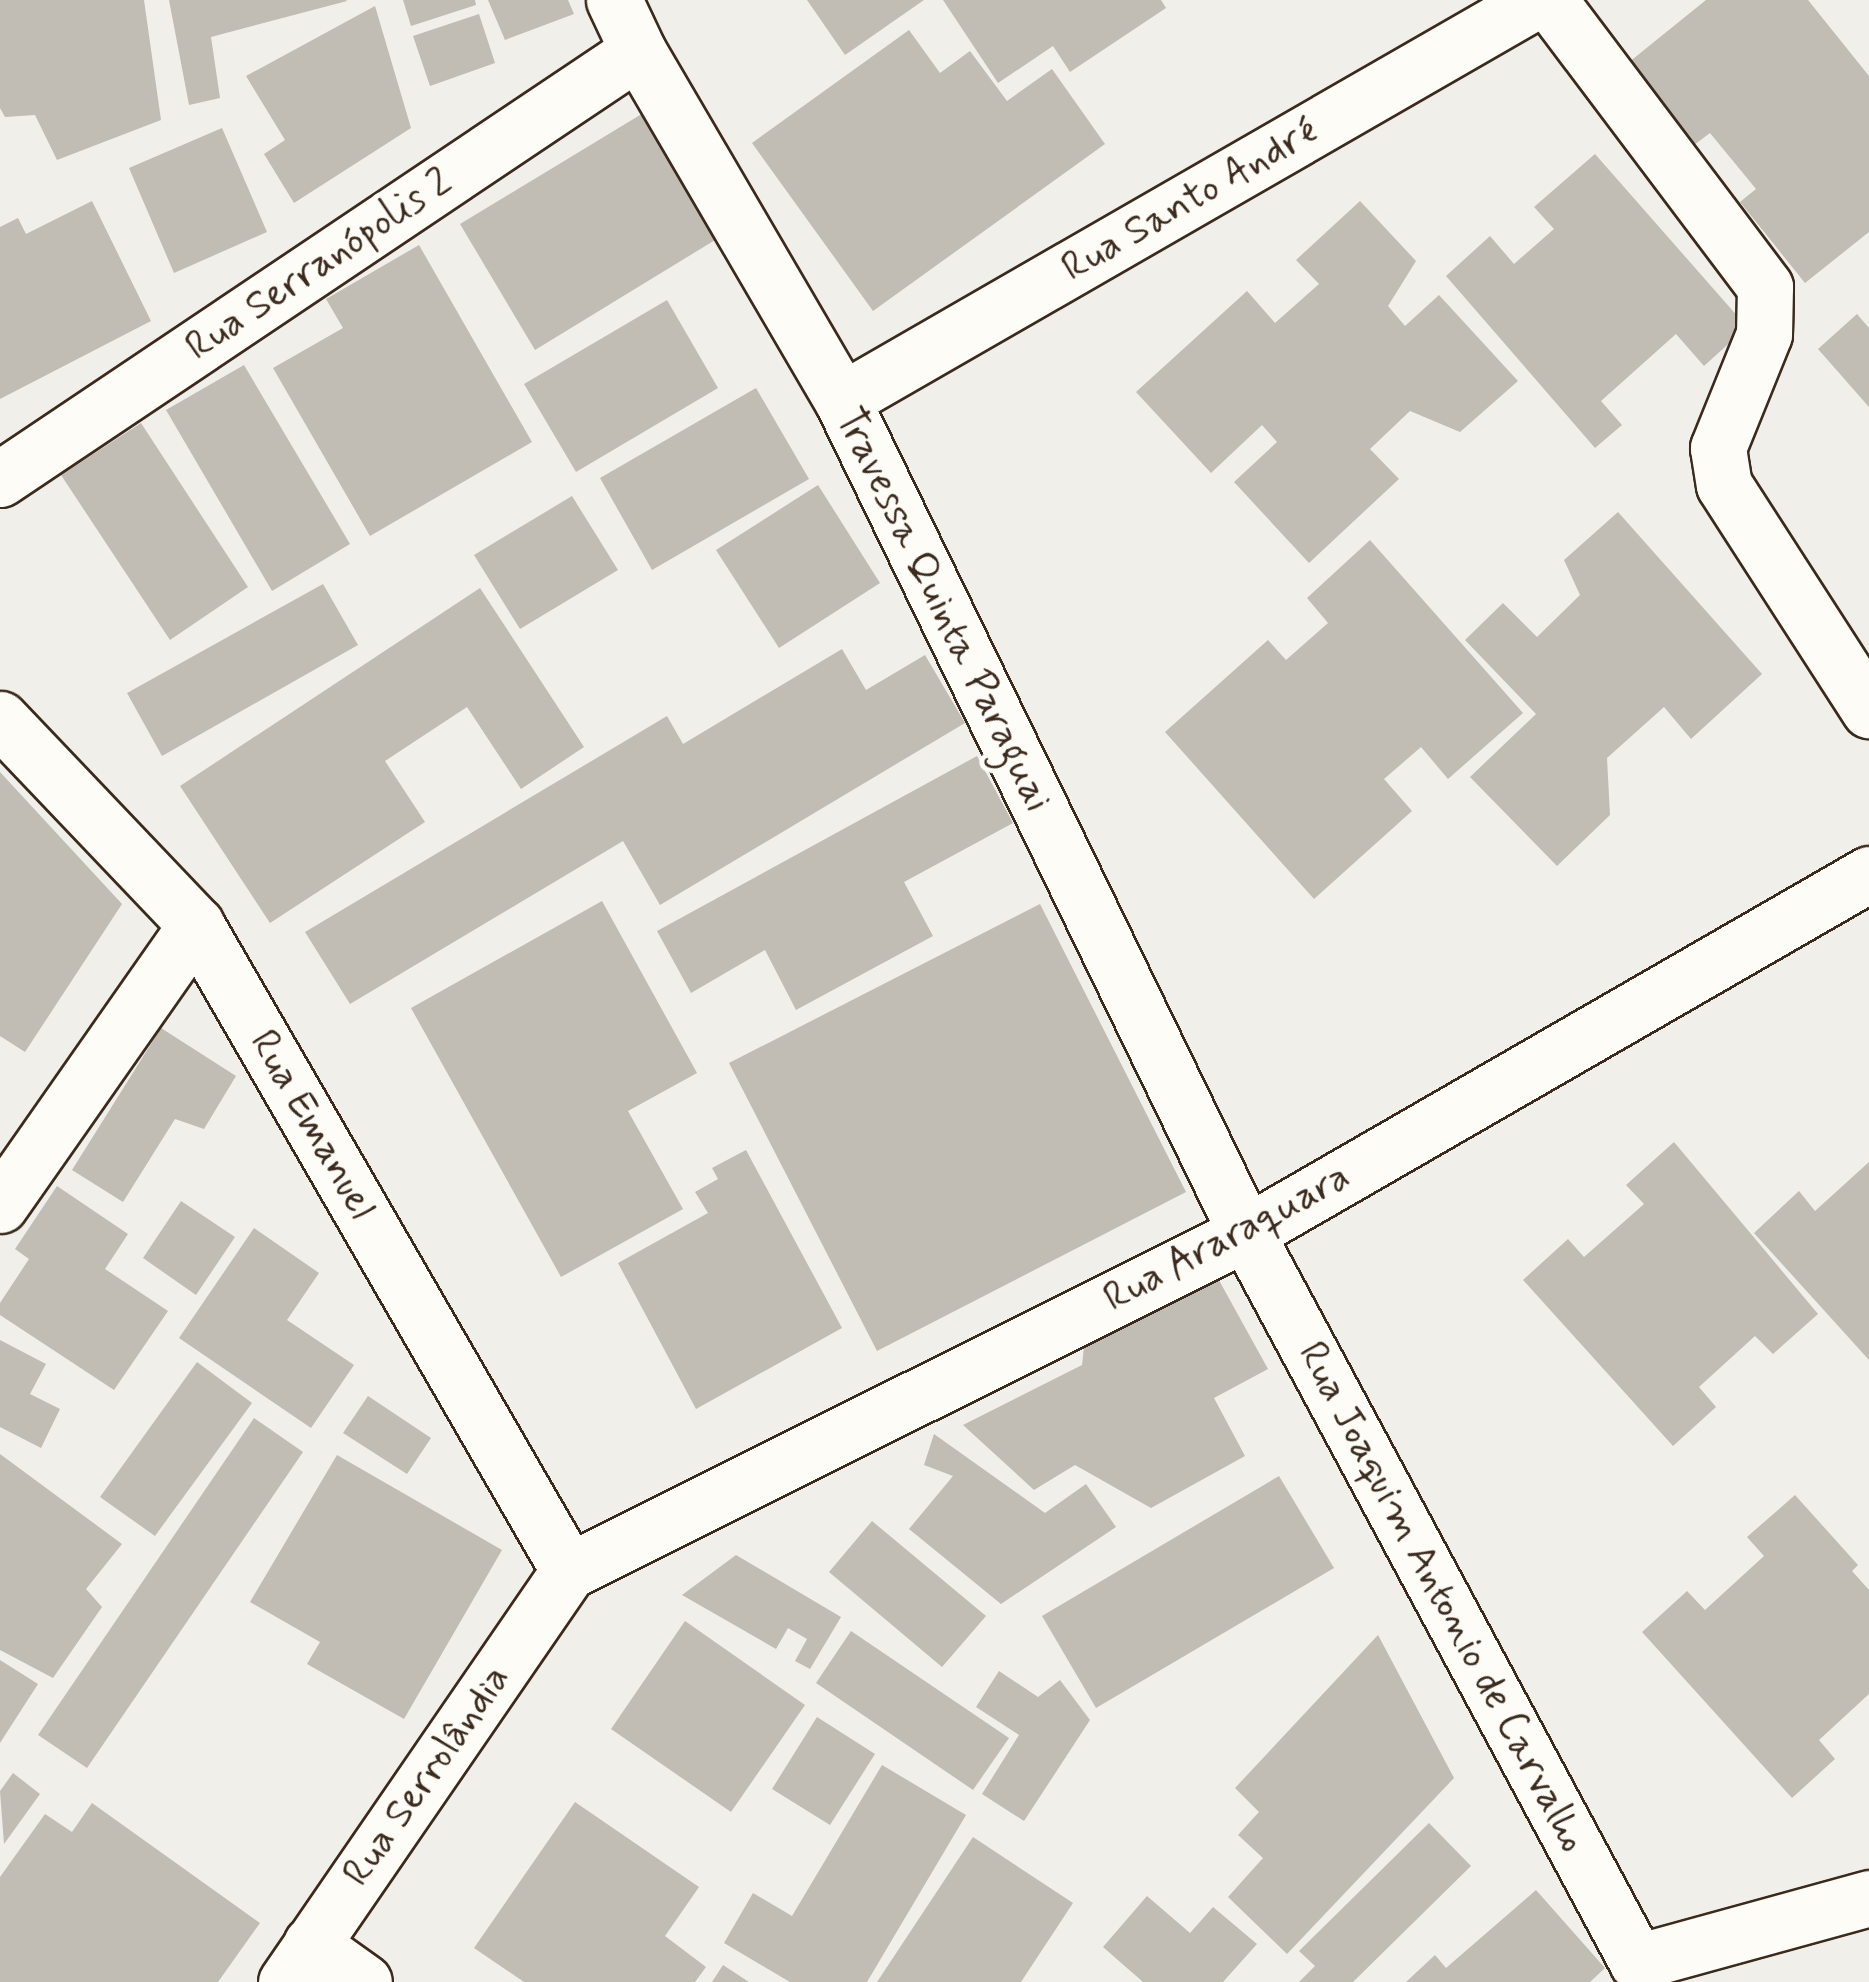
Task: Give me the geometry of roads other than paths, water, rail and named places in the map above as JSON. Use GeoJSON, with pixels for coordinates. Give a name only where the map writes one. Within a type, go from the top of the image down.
{"type":"FeatureCollection","features":[{"type":"Feature","properties":{"kind":"street","name":"Travessa Quinta Paraguai"},"geometry":{"type":"LineString","coordinates":[[614,0],[638,52],[842,400],[1246,1233]]}},
{"type":"Feature","properties":{"kind":"street","name":"Rua Santo André"},"geometry":{"type":"LineString","coordinates":[[842,400],[1534,2]]}},
{"type":"Feature","properties":{"kind":"street"},"geometry":{"type":"LineString","coordinates":[[1534,2],[1764,286],[1764,334],[1724,420],[1718,448],[1724,485],[1869,710]]}},
{"type":"Feature","properties":{"kind":"street","name":"Rua Serranópolis 2"},"geometry":{"type":"LineString","coordinates":[[0,479],[638,52]]}},
{"type":"Feature","properties":{"kind":"street","name":"Rua Emanuel"},"geometry":{"type":"LineString","coordinates":[[0,719],[196,925],[569,1571]]}},
{"type":"Feature","properties":{"kind":"street","name":"Rua Araraquara"},"geometry":{"type":"LineString","coordinates":[[569,1571],[1246,1233],[1869,874]]}},
{"type":"Feature","properties":{"kind":"street"},"geometry":{"type":"LineString","coordinates":[[0,1205],[196,925]]}},
{"type":"Feature","properties":{"kind":"street","name":"Rua Joaquim Antonio de Carvalho"},"geometry":{"type":"LineString","coordinates":[[1246,1233],[1626,1972],[1869,1898]]}},
{"type":"Feature","properties":{"kind":"street","name":"Rua Serrolândia"},"geometry":{"type":"LineString","coordinates":[[298,1963],[569,1571]]}},
{"type":"Feature","properties":{"kind":"street"},"geometry":{"type":"LineString","coordinates":[[298,1963],[364,1982]]}}]}
